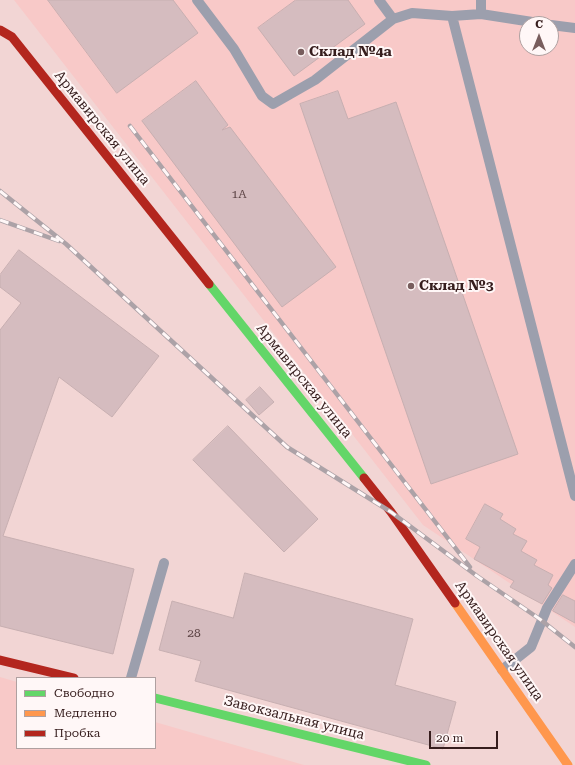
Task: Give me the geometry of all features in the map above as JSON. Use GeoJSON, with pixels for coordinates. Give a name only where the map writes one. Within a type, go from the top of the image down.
{"type":"FeatureCollection","features":[{"type":"Feature","properties":{"kind":"main road","name":"Армавирская улица"},"geometry":{"type":"LineString","coordinates":[[0,30],[12,37],[391,512],[568,765]]}},
{"type":"Feature","properties":{"kind":"main road"},"geometry":{"type":"LineString","coordinates":[[0,660],[70,677]]}},
{"type":"Feature","properties":{"kind":"main road","name":"Завокзальная улица"},"geometry":{"type":"LineString","coordinates":[[156,698],[426,765]]}},
{"type":"Feature","properties":{"kind":"lane"},"geometry":{"type":"LineString","coordinates":[[197,0],[234,49],[262,96],[273,104],[315,80],[393,19],[412,13],[452,16],[481,14],[519,20]]}},
{"type":"Feature","properties":{"kind":"lane"},"geometry":{"type":"LineString","coordinates":[[379,0],[393,19]]}},
{"type":"Feature","properties":{"kind":"lane"},"geometry":{"type":"LineString","coordinates":[[481,0],[481,14]]}},
{"type":"Feature","properties":{"kind":"lane"},"geometry":{"type":"LineString","coordinates":[[452,16],[575,496]]}},
{"type":"Feature","properties":{"kind":"lane"},"geometry":{"type":"LineString","coordinates":[[559,26],[575,28]]}},
{"type":"Feature","properties":{"kind":"lane"},"geometry":{"type":"LineString","coordinates":[[131,677],[164,563]]}},
{"type":"Feature","properties":{"kind":"lane"},"geometry":{"type":"LineString","coordinates":[[502,670],[531,647],[547,608],[575,564]]}},
{"type":"Feature","properties":{"kind":"shaded area"},"geometry":{"type":"Polygon","coordinates":[[[14,0],[575,0],[575,627],[423,525],[14,0]]]}},
{"type":"Feature","properties":{"kind":"shaded area"},"geometry":{"type":"Polygon","coordinates":[[[0,677],[16,682],[16,749],[156,749],[156,722],[304,765],[0,765],[0,677]]]}},
{"type":"Feature","properties":{"kind":"building"},"geometry":{"type":"Polygon","coordinates":[[[48,0],[173,0],[198,33],[117,93],[48,0]]]}},
{"type":"Feature","properties":{"kind":"building","name":"Склад №4а"},"geometry":{"type":"Polygon","coordinates":[[[296,0],[348,0],[365,24],[294,76],[258,28],[296,0]]]}},
{"type":"Feature","properties":{"kind":"building"},"geometry":{"type":"Polygon","coordinates":[[[196,81],[228,125],[222,130],[230,127],[336,267],[282,307],[142,121],[196,81]]]}},
{"type":"Feature","properties":{"kind":"building","name":"Склад №3"},"geometry":{"type":"Polygon","coordinates":[[[338,91],[348,119],[396,102],[518,454],[431,484],[300,104],[338,91]]]}},
{"type":"Feature","properties":{"kind":"building"},"geometry":{"type":"Polygon","coordinates":[[[19,250],[159,356],[112,417],[59,377],[3,536],[134,569],[113,654],[0,626],[0,330],[21,303],[0,287],[0,275],[19,250]]]}},
{"type":"Feature","properties":{"kind":"building"},"geometry":{"type":"Polygon","coordinates":[[[260,387],[274,402],[259,415],[246,400],[260,387]]]}},
{"type":"Feature","properties":{"kind":"building"},"geometry":{"type":"Polygon","coordinates":[[[228,426],[318,519],[284,552],[193,460],[228,426]]]}},
{"type":"Feature","properties":{"kind":"building"},"geometry":{"type":"Polygon","coordinates":[[[485,504],[503,514],[500,519],[516,529],[513,534],[527,541],[521,551],[537,560],[534,565],[553,575],[548,585],[552,588],[542,604],[510,587],[514,581],[474,559],[480,547],[466,539],[485,504]]]}},
{"type":"Feature","properties":{"kind":"building"},"geometry":{"type":"Polygon","coordinates":[[[245,573],[413,619],[395,685],[456,702],[443,749],[195,681],[201,661],[159,650],[172,601],[233,618],[245,573]]]}},
{"type":"Feature","properties":{"kind":"building"},"geometry":{"type":"Polygon","coordinates":[[[563,595],[575,601],[575,623],[553,611],[563,595]]]}},
{"type":"Feature","properties":{"kind":"railway"},"geometry":{"type":"LineString","coordinates":[[130,126],[470,567]]}},
{"type":"Feature","properties":{"kind":"railway"},"geometry":{"type":"LineString","coordinates":[[0,191],[66,244],[287,447],[391,512],[477,576],[541,620],[575,647]]}},
{"type":"Feature","properties":{"kind":"railway"},"geometry":{"type":"LineString","coordinates":[[0,220],[59,241]]}},
{"type":"Feature","properties":{"kind":"traffic: fast"},"geometry":{"type":"LineString","coordinates":[[209,284],[364,478]]}},
{"type":"Feature","properties":{"kind":"traffic: fast"},"geometry":{"type":"LineString","coordinates":[[156,698],[426,765]]}},
{"type":"Feature","properties":{"kind":"traffic: slow"},"geometry":{"type":"LineString","coordinates":[[455,603],[568,765]]}},
{"type":"Feature","properties":{"kind":"traffic: jam"},"geometry":{"type":"LineString","coordinates":[[0,30],[12,37],[209,284]]}},
{"type":"Feature","properties":{"kind":"traffic: jam"},"geometry":{"type":"LineString","coordinates":[[364,478],[391,512],[455,603]]}},
{"type":"Feature","properties":{"kind":"traffic: jam"},"geometry":{"type":"LineString","coordinates":[[0,660],[70,677]]}},
{"type":"Feature","properties":{"kind":"place","name":"Склад №4а"},"geometry":{"type":"Point","coordinates":[301,52]}},
{"type":"Feature","properties":{"kind":"place","name":"Склад №3"},"geometry":{"type":"Point","coordinates":[411,286]}}]}
